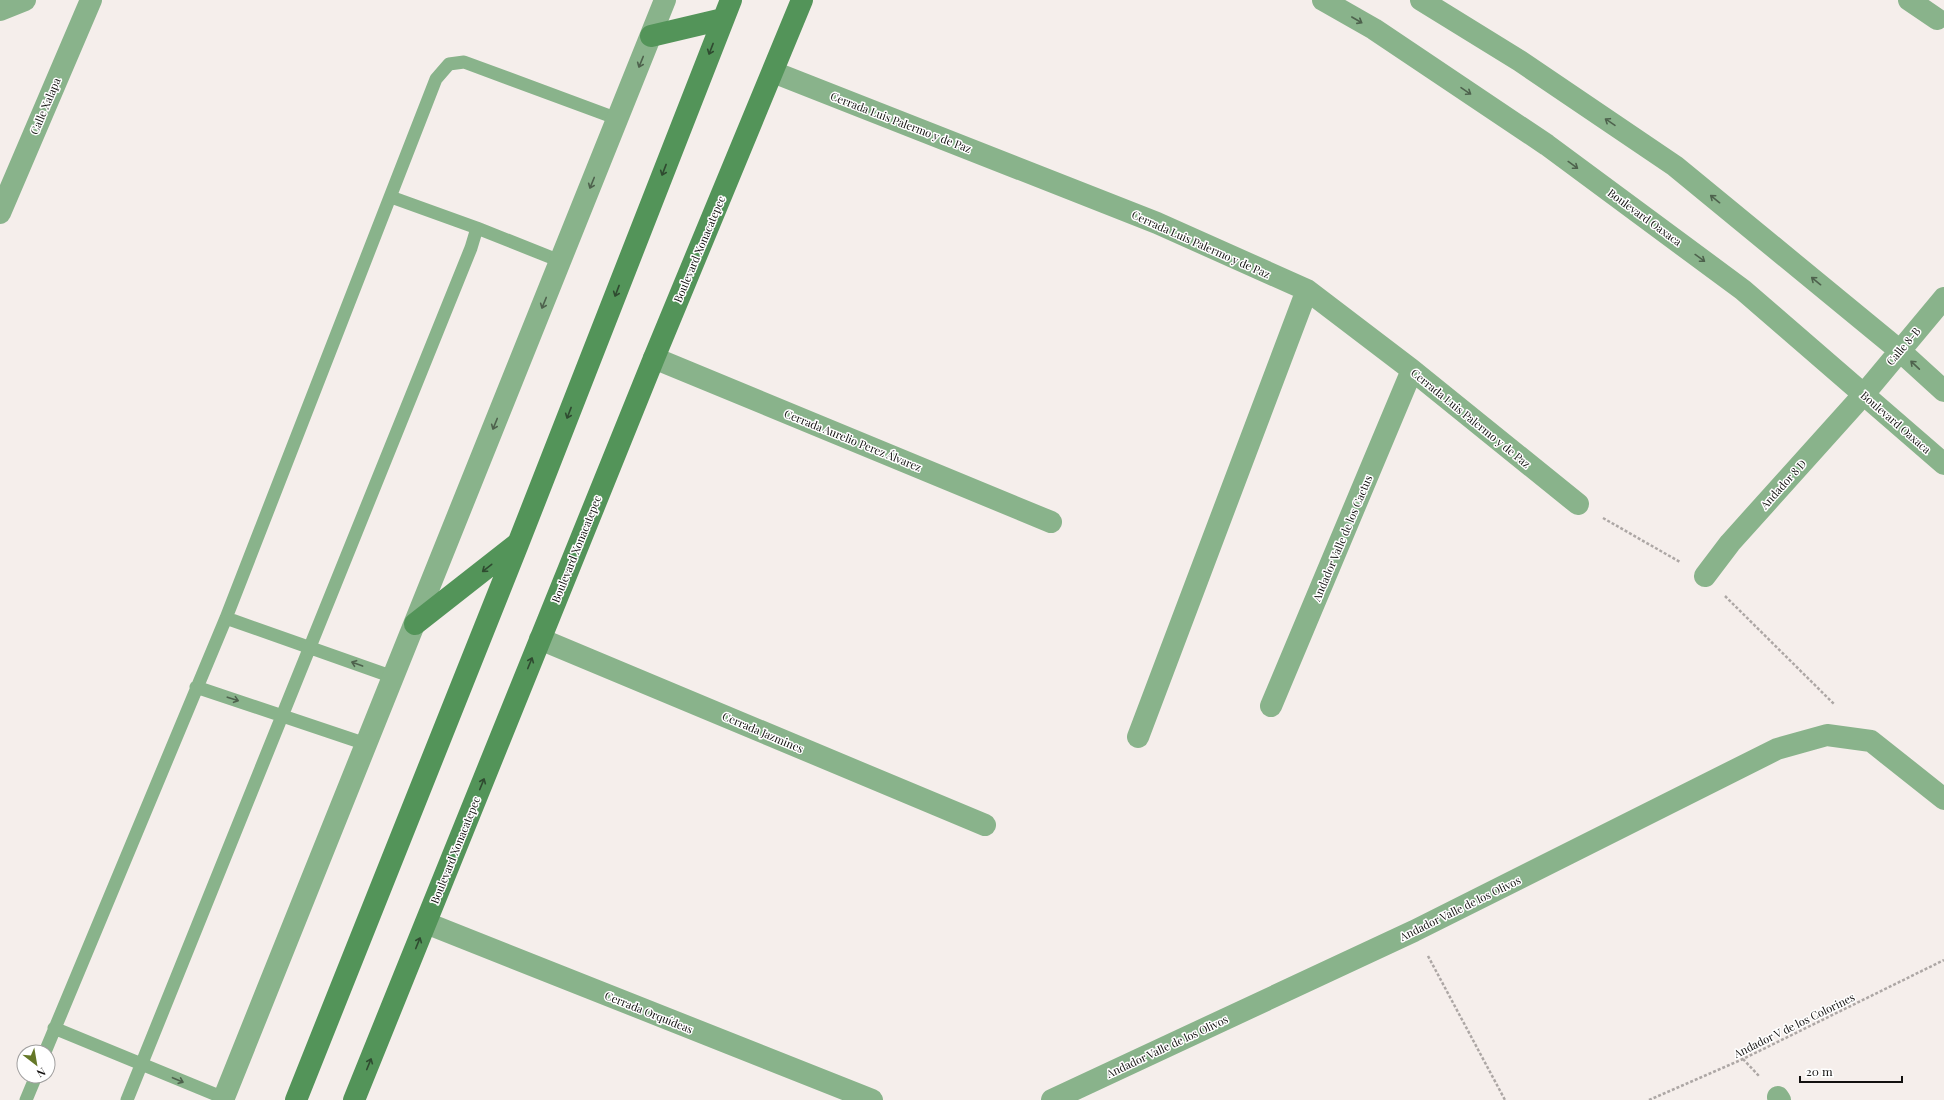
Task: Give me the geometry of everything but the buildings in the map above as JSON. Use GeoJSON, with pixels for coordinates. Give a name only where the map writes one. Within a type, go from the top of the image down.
{"type":"FeatureCollection","features":[{"type":"Feature","properties":{"kind":"main road","name":"Boulevard Xonacatepec"},"geometry":{"type":"LineString","coordinates":[[354,1100],[654,358],[802,0]]}},
{"type":"Feature","properties":{"kind":"main road"},"geometry":{"type":"LineString","coordinates":[[651,36],[727,10]]}},
{"type":"Feature","properties":{"kind":"main road"},"geometry":{"type":"LineString","coordinates":[[296,1100],[518,544],[727,10]]}},
{"type":"Feature","properties":{"kind":"main road"},"geometry":{"type":"LineString","coordinates":[[415,624],[518,544]]}},
{"type":"Feature","properties":{"kind":"street"},"geometry":{"type":"LineString","coordinates":[[0,10],[25,0]]}},
{"type":"Feature","properties":{"kind":"street","name":"Calle Xalapa"},"geometry":{"type":"LineString","coordinates":[[0,213],[91,0]]}},
{"type":"Feature","properties":{"kind":"street"},"geometry":{"type":"LineString","coordinates":[[224,1099],[666,0]]}},
{"type":"Feature","properties":{"kind":"street","name":"Boulevard Oaxaca"},"geometry":{"type":"LineString","coordinates":[[1323,0],[1374,29],[1547,145],[1743,290],[1944,464]]}},
{"type":"Feature","properties":{"kind":"street"},"geometry":{"type":"LineString","coordinates":[[1421,0],[1520,61],[1674,166],[1899,350],[1944,391]]}},
{"type":"Feature","properties":{"kind":"street"},"geometry":{"type":"LineString","coordinates":[[1910,0],[1937,19]]}},
{"type":"Feature","properties":{"kind":"street","name":"Cerrada Luis Palermo y de Paz"},"geometry":{"type":"LineString","coordinates":[[773,72],[1157,223],[1307,290],[1412,370],[1578,504]]}},
{"type":"Feature","properties":{"kind":"street"},"geometry":{"type":"LineString","coordinates":[[1138,737],[1307,290]]}},
{"type":"Feature","properties":{"kind":"street","name":"Calle 8-B"},"geometry":{"type":"LineString","coordinates":[[1864,394],[1899,350],[1944,298]]}},
{"type":"Feature","properties":{"kind":"street","name":"Cerrada Aurelio Perez Álvarez"},"geometry":{"type":"LineString","coordinates":[[654,358],[1051,522]]}},
{"type":"Feature","properties":{"kind":"street","name":"Andador Valle de los Cactus"},"geometry":{"type":"LineString","coordinates":[[1271,706],[1412,370]]}},
{"type":"Feature","properties":{"kind":"street","name":"Andador 8 D"},"geometry":{"type":"LineString","coordinates":[[1705,576],[1730,543],[1864,394]]}},
{"type":"Feature","properties":{"kind":"street","name":"Cerrada Jazmines"},"geometry":{"type":"LineString","coordinates":[[540,639],[985,825]]}},
{"type":"Feature","properties":{"kind":"street","name":"Andador Valle de los Olivos"},"geometry":{"type":"LineString","coordinates":[[1052,1100],[1414,931],[1777,749],[1827,735],[1871,741],[1944,799]]}},
{"type":"Feature","properties":{"kind":"street","name":"Cerrada Orquídeas"},"geometry":{"type":"LineString","coordinates":[[426,923],[872,1100]]}},
{"type":"Feature","properties":{"kind":"lane"},"geometry":{"type":"LineString","coordinates":[[48,1044],[226,618],[436,79],[449,64],[464,62],[618,119]]}},
{"type":"Feature","properties":{"kind":"lane"},"geometry":{"type":"LineString","coordinates":[[391,197],[477,228],[560,261]]}},
{"type":"Feature","properties":{"kind":"lane"},"geometry":{"type":"LineString","coordinates":[[127,1100],[471,248],[477,228]]}},
{"type":"Feature","properties":{"kind":"lane"},"geometry":{"type":"LineString","coordinates":[[226,618],[393,677]]}},
{"type":"Feature","properties":{"kind":"lane"},"geometry":{"type":"LineString","coordinates":[[196,687],[366,744]]}},
{"type":"Feature","properties":{"kind":"lane"},"geometry":{"type":"LineString","coordinates":[[54,1028],[224,1099]]}},
{"type":"Feature","properties":{"kind":"lane"},"geometry":{"type":"LineString","coordinates":[[26,1100],[33,1084]]}},
{"type":"Feature","properties":{"kind":"path"},"geometry":{"type":"LineString","coordinates":[[1578,504],[1705,576],[1838,708]]}},
{"type":"Feature","properties":{"kind":"path"},"geometry":{"type":"LineString","coordinates":[[1414,931],[1505,1100]]}},
{"type":"Feature","properties":{"kind":"path","name":"Andador V de los Colorines"},"geometry":{"type":"LineString","coordinates":[[1649,1100],[1743,1059],[1944,960]]}}]}
